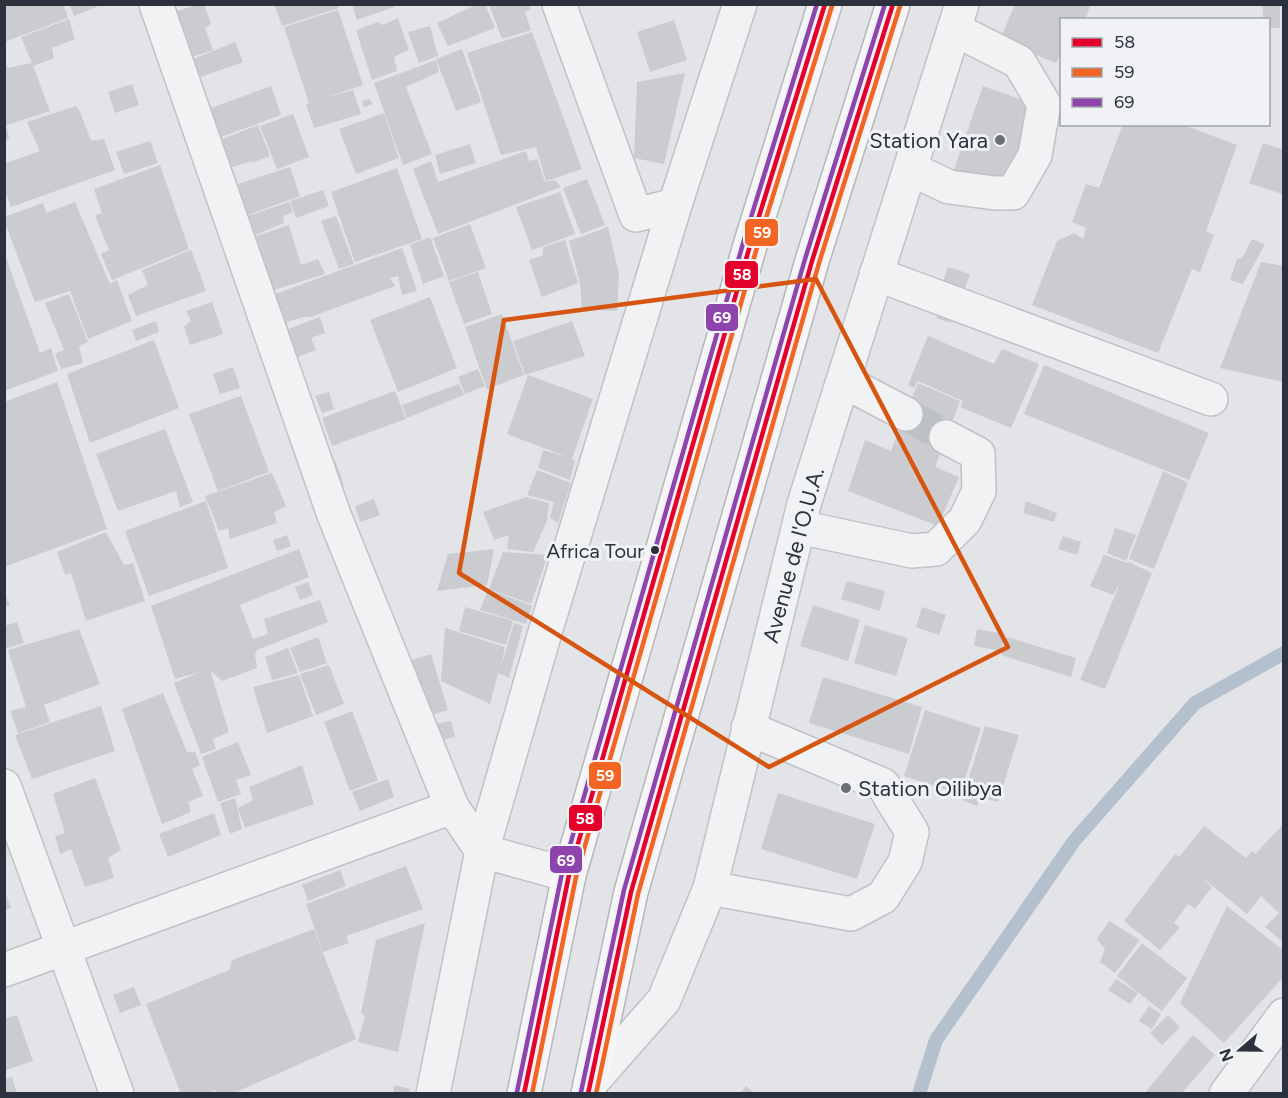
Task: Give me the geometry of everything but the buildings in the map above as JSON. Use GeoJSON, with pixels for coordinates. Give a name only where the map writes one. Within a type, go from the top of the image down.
{"type":"FeatureCollection","features":[{"type":"Feature","properties":{"kind":"highway"},"geometry":{"type":"LineString","coordinates":[[524,1094],[569,875],[751,242],[825,4]]}},
{"type":"Feature","properties":{"kind":"highway","name":"Avenue de l'O.U.A."},"geometry":{"type":"LineString","coordinates":[[589,1089],[631,892],[812,261],[893,4]]}},
{"type":"Feature","properties":{"kind":"street"},"geometry":{"type":"LineString","coordinates":[[156,4],[334,515],[452,807],[483,851],[569,875]]}},
{"type":"Feature","properties":{"kind":"street"},"geometry":{"type":"LineString","coordinates":[[559,4],[636,215],[675,205]]}},
{"type":"Feature","properties":{"kind":"street"},"geometry":{"type":"LineString","coordinates":[[433,1094],[483,851],[546,629],[675,205],[740,4]]}},
{"type":"Feature","properties":{"kind":"street"},"geometry":{"type":"LineString","coordinates":[[910,169],[949,186],[1013,194],[1035,155],[1044,104],[1019,62],[958,17]]}},
{"type":"Feature","properties":{"kind":"street","name":"Avenue de l'O.U.A."},"geometry":{"type":"LineString","coordinates":[[589,1089],[664,1000],[710,888],[799,527],[958,17]]}},
{"type":"Feature","properties":{"kind":"street"},"geometry":{"type":"LineString","coordinates":[[876,274],[1211,399]]}},
{"type":"Feature","properties":{"kind":"street"},"geometry":{"type":"LineString","coordinates":[[843,381],[906,414]]}},
{"type":"Feature","properties":{"kind":"street"},"geometry":{"type":"LineString","coordinates":[[799,527],[912,551],[936,549],[965,520],[979,491],[978,454],[946,437]]}},
{"type":"Feature","properties":{"kind":"street"},"geometry":{"type":"LineString","coordinates":[[710,888],[851,914],[883,897],[905,862],[912,832],[883,785],[748,728]]}},
{"type":"Feature","properties":{"kind":"street"},"geometry":{"type":"LineString","coordinates":[[4,786],[117,1094]]}},
{"type":"Feature","properties":{"kind":"street"},"geometry":{"type":"LineString","coordinates":[[4,970],[452,807]]}},
{"type":"Feature","properties":{"kind":"street"},"geometry":{"type":"LineString","coordinates":[[1226,1094],[1284,1016]]}},
{"type":"Feature","properties":{"kind":"highlighted area"},"geometry":{"type":"Polygon","coordinates":[[[816,279],[1008,647],[769,767],[459,573],[504,320],[816,279]]]}},
{"type":"Feature","properties":{"kind":"waterway"},"geometry":{"type":"LineString","coordinates":[[919,1094],[936,1040],[1074,841],[1195,703],[1284,653]]}},
{"type":"Feature","properties":{"kind":"tunnel"},"geometry":{"type":"LineString","coordinates":[[906,414],[946,437]]}},
{"type":"Feature","properties":{"kind":"transit line","name":"69"},"geometry":{"type":"LineString","coordinates":[[517,1092],[562,873],[744,240],[817,4]]}},
{"type":"Feature","properties":{"kind":"transit line","name":"58"},"geometry":{"type":"LineString","coordinates":[[524,1094],[569,875],[751,242],[825,4]]}},
{"type":"Feature","properties":{"kind":"transit line","name":"69"},"geometry":{"type":"LineString","coordinates":[[581,1092],[624,890],[805,259],[885,4]]}},
{"type":"Feature","properties":{"kind":"transit line","name":"58"},"geometry":{"type":"LineString","coordinates":[[588,1094],[631,892],[812,261],[893,4]]}},
{"type":"Feature","properties":{"kind":"transit line","name":"59"},"geometry":{"type":"LineString","coordinates":[[532,1094],[576,877],[758,244],[832,6]]}},
{"type":"Feature","properties":{"kind":"transit line","name":"59"},"geometry":{"type":"LineString","coordinates":[[596,1094],[638,894],[819,263],[900,6]]}},
{"type":"Feature","properties":{"kind":"place","name":"Station Yara"},"geometry":{"type":"Point","coordinates":[1000,140]}},
{"type":"Feature","properties":{"kind":"place","name":"Africa Tour"},"geometry":{"type":"Point","coordinates":[655,550]}},
{"type":"Feature","properties":{"kind":"place","name":"Station Oilibya"},"geometry":{"type":"Point","coordinates":[846,788]}}]}
